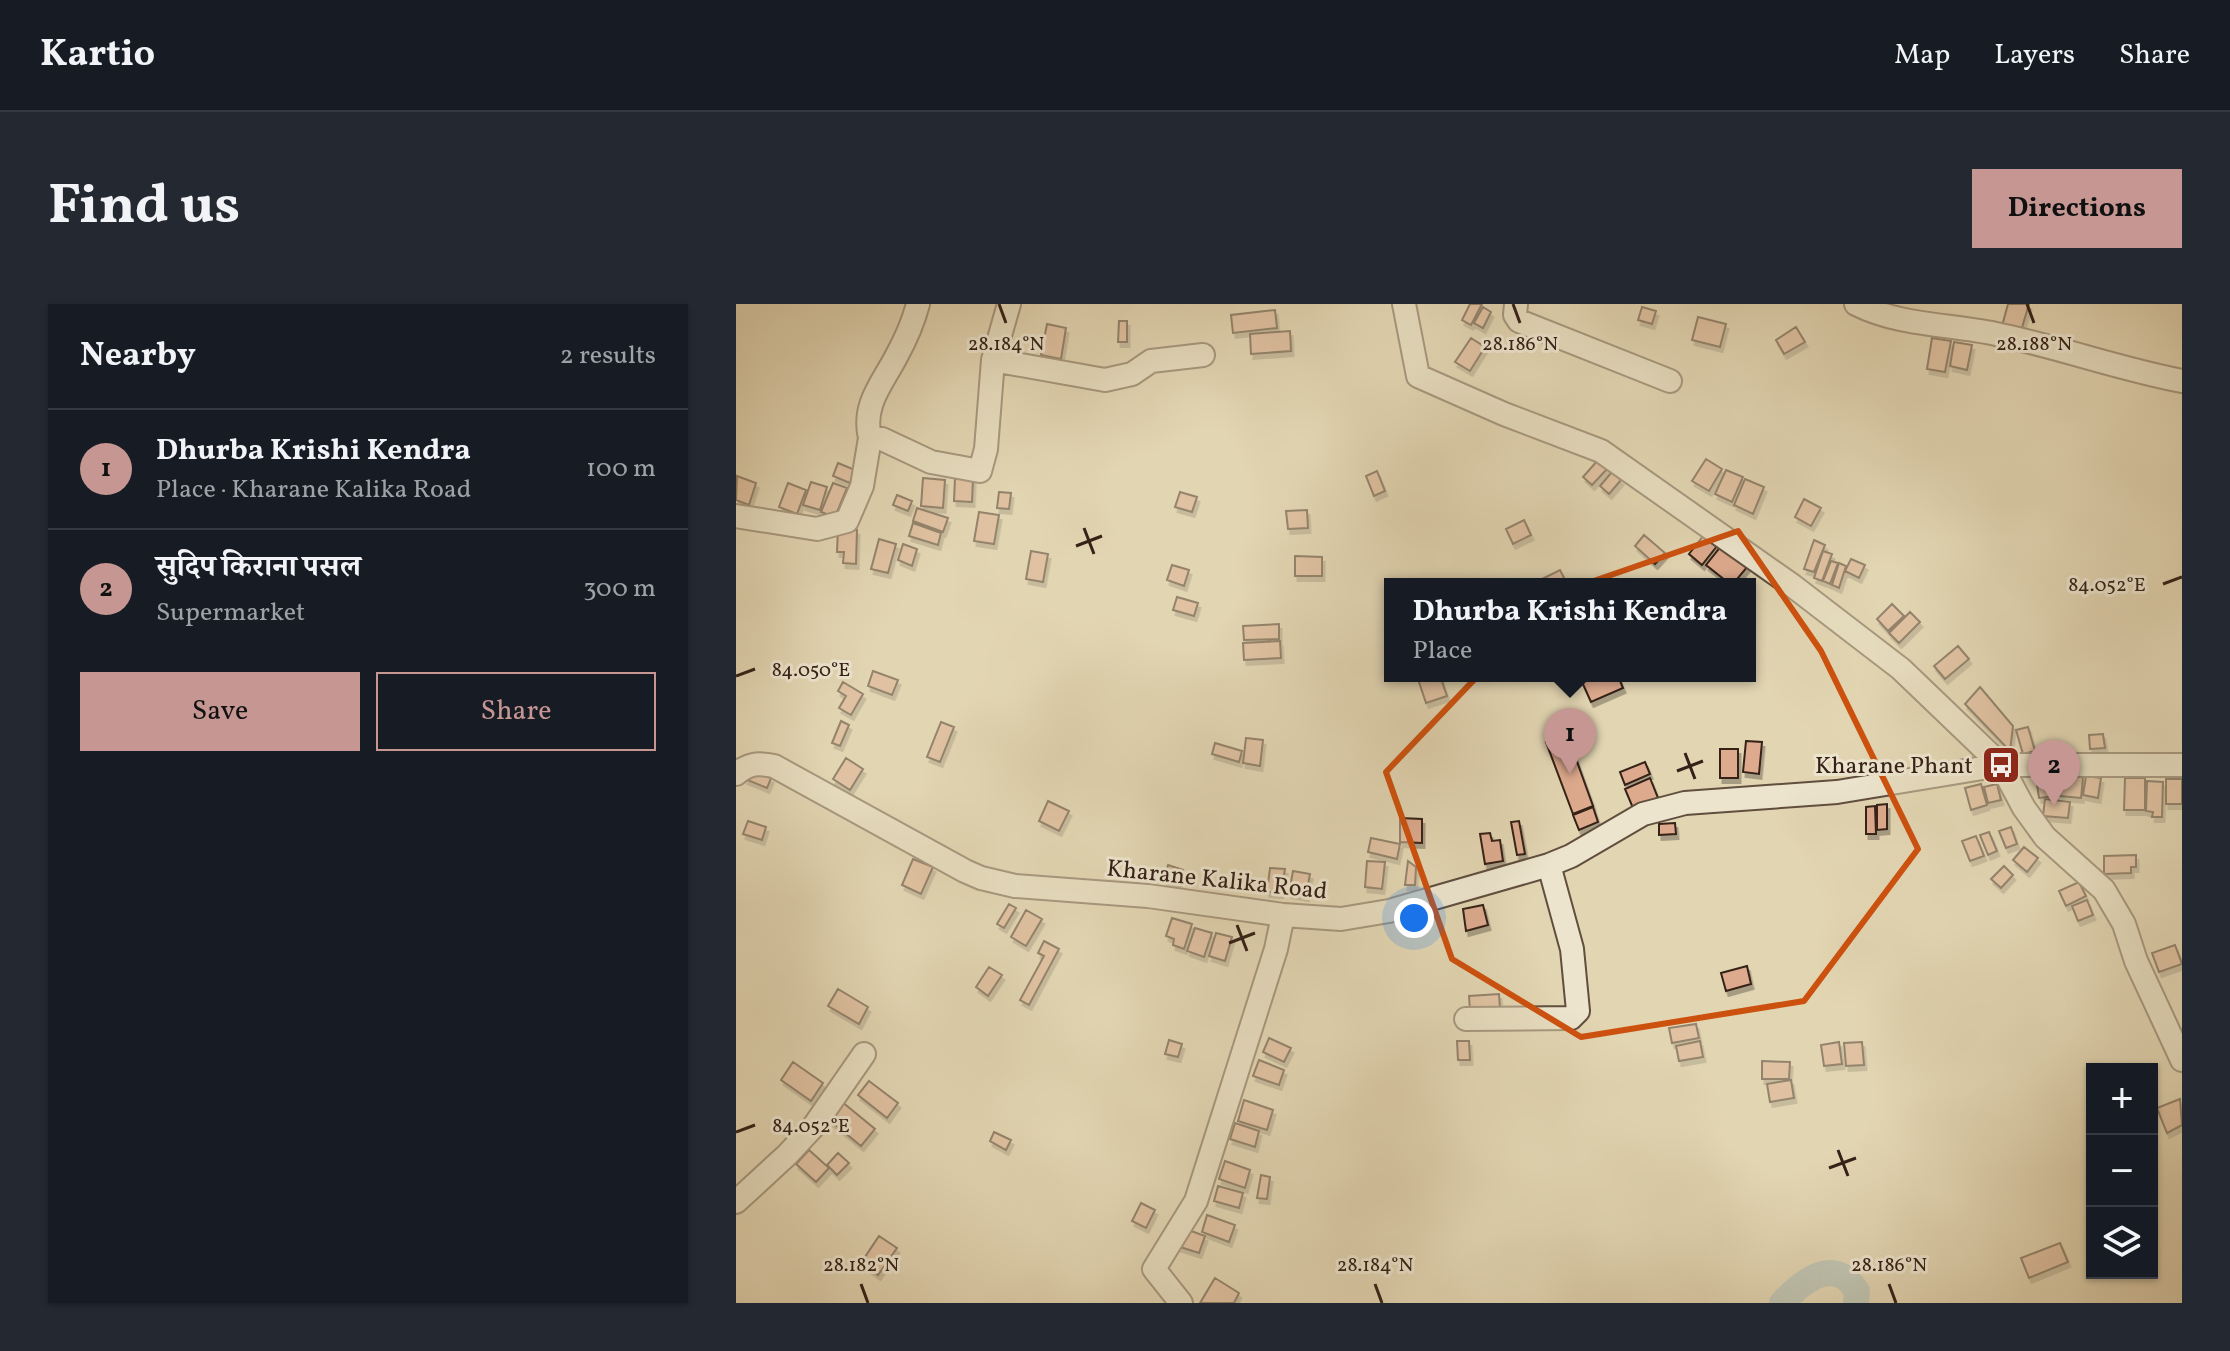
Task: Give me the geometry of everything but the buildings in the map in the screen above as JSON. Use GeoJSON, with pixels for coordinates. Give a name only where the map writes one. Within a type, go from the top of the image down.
{"type":"FeatureCollection","features":[{"type":"Feature","properties":{"kind":"street"},"geometry":{"type":"LineString","coordinates":[[736,516],[817,529],[847,521],[862,486],[870,438],[867,425],[871,401],[911,329],[918,304]]}},
{"type":"Feature","properties":{"kind":"street"},"geometry":{"type":"LineString","coordinates":[[870,438],[882,439],[931,462],[980,471],[986,449],[993,360],[1009,304]]}},
{"type":"Feature","properties":{"kind":"street"},"geometry":{"type":"LineString","coordinates":[[1404,304],[1418,376],[1504,414],[1601,451],[1793,586],[1901,669],[2001,765],[2024,808],[2045,837],[2104,890],[2124,924],[2136,961],[2182,1060]]}},
{"type":"Feature","properties":{"kind":"street"},"geometry":{"type":"LineString","coordinates":[[1516,304],[1515,315],[1519,321],[1670,381]]}},
{"type":"Feature","properties":{"kind":"street"},"geometry":{"type":"LineString","coordinates":[[1856,304],[1910,322],[1992,333],[2081,354],[2135,372],[2182,381]]}},
{"type":"Feature","properties":{"kind":"street"},"geometry":{"type":"LineString","coordinates":[[993,360],[1105,380],[1132,374],[1151,361],[1203,355]]}},
{"type":"Feature","properties":{"kind":"street","name":"Kharane Kalika Road"},"geometry":{"type":"LineString","coordinates":[[736,774],[745,766],[758,763],[774,766],[952,864],[998,883],[1148,896],[1283,915],[1341,919],[1365,916],[1549,865],[1571,856],[1643,814],[1666,807],[1708,800],[1837,792],[2001,765],[2182,765]]}},
{"type":"Feature","properties":{"kind":"street"},"geometry":{"type":"LineString","coordinates":[[1466,1019],[1571,1018],[1578,1011],[1572,949],[1549,865]]}},
{"type":"Feature","properties":{"kind":"street"},"geometry":{"type":"LineString","coordinates":[[1181,1303],[1154,1269],[1196,1201],[1272,963],[1283,915]]}},
{"type":"Feature","properties":{"kind":"street"},"geometry":{"type":"LineString","coordinates":[[736,1202],[814,1126],[864,1054]]}},
{"type":"Feature","properties":{"kind":"highlighted area"},"geometry":{"type":"Polygon","coordinates":[[[1738,531],[1821,651],[1918,849],[1804,1001],[1581,1037],[1452,959],[1386,772],[1556,594],[1738,531]]]}},
{"type":"Feature","properties":{"kind":"waterway"},"geometry":{"type":"LineString","coordinates":[[1782,1303],[1802,1285],[1827,1273],[1844,1277],[1850,1282],[1857,1291],[1856,1303]]}},
{"type":"Feature","properties":{"kind":"place","name":"Kharane Phant"},"geometry":{"type":"Point","coordinates":[2001,765]}},
{"type":"Feature","properties":{"kind":"place","name":"Dhurba Krishi Kendra"},"geometry":{"type":"Point","coordinates":[1570,774]}},
{"type":"Feature","properties":{"kind":"place","name":"सुदिप किराना पसल"},"geometry":{"type":"Point","coordinates":[2054,806]}}]}
